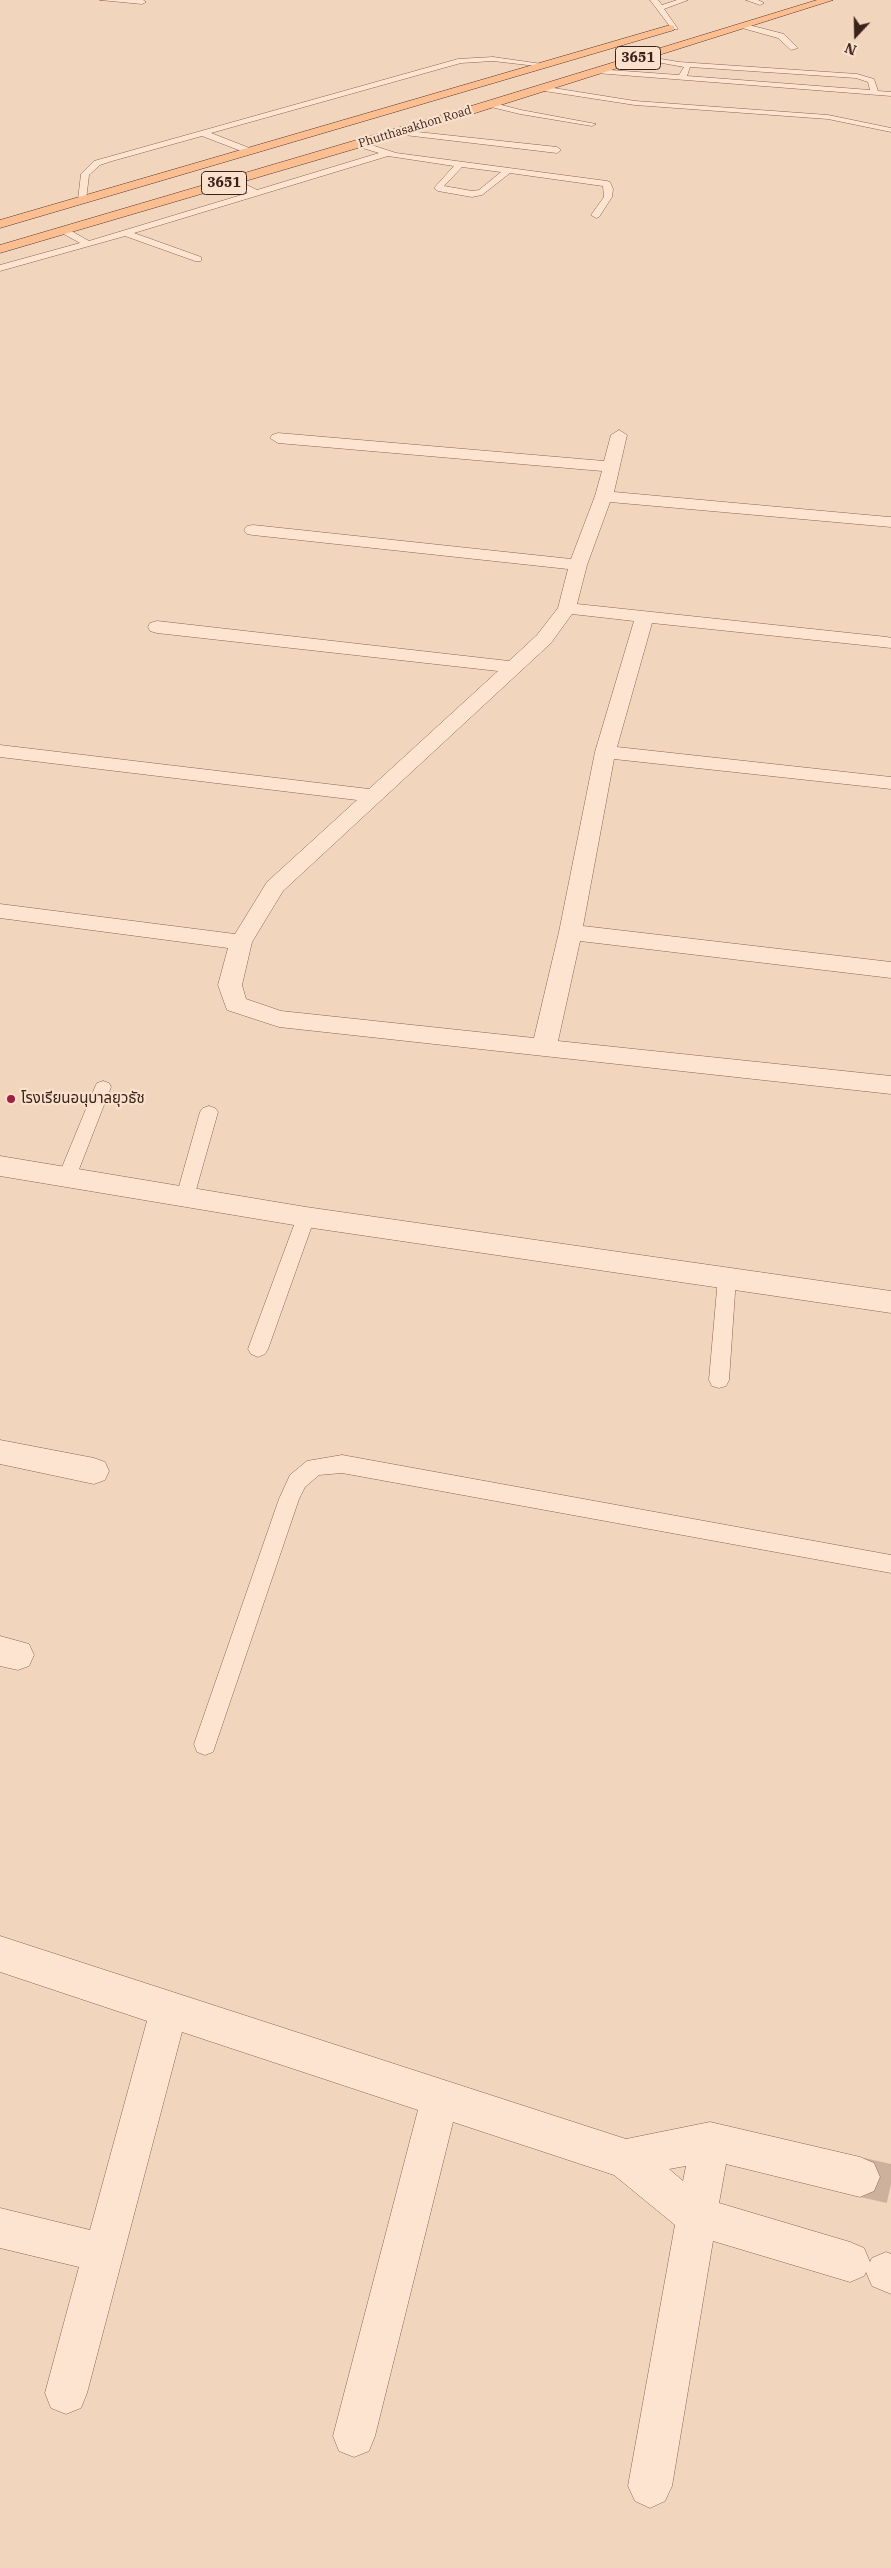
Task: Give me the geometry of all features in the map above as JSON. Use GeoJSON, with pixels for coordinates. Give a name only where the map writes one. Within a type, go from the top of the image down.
{"type":"FeatureCollection","features":[{"type":"Feature","properties":{"kind":"main road","name":"Phutthasakhon Road"},"geometry":{"type":"LineString","coordinates":[[0,249],[449,117],[828,0]]}},
{"type":"Feature","properties":{"kind":"main road"},"geometry":{"type":"LineString","coordinates":[[741,8],[759,1]]}},
{"type":"Feature","properties":{"kind":"main road","name":"Phutthasakhon Road"},"geometry":{"type":"LineString","coordinates":[[0,224],[680,26]]}},
{"type":"Feature","properties":{"kind":"main road"},"geometry":{"type":"LineString","coordinates":[[412,103],[449,117]]}},
{"type":"Feature","properties":{"kind":"street"},"geometry":{"type":"LineString","coordinates":[[619,435],[604,496],[578,565],[567,608],[544,639],[275,887],[241,942],[230,985],[235,1004],[279,1019],[891,1085]]}},
{"type":"Feature","properties":{"kind":"street"},"geometry":{"type":"LineString","coordinates":[[278,438],[612,467]]}},
{"type":"Feature","properties":{"kind":"street"},"geometry":{"type":"LineString","coordinates":[[604,496],[888,522]]}},
{"type":"Feature","properties":{"kind":"street"},"geometry":{"type":"LineString","coordinates":[[253,530],[578,565]]}},
{"type":"Feature","properties":{"kind":"street"},"geometry":{"type":"LineString","coordinates":[[567,608],[887,643]]}},
{"type":"Feature","properties":{"kind":"street"},"geometry":{"type":"LineString","coordinates":[[544,1047],[570,932],[605,752],[645,616]]}},
{"type":"Feature","properties":{"kind":"street"},"geometry":{"type":"LineString","coordinates":[[157,627],[512,667]]}},
{"type":"Feature","properties":{"kind":"street"},"geometry":{"type":"LineString","coordinates":[[0,751],[373,796]]}},
{"type":"Feature","properties":{"kind":"street"},"geometry":{"type":"LineString","coordinates":[[605,752],[891,784]]}},
{"type":"Feature","properties":{"kind":"street"},"geometry":{"type":"LineString","coordinates":[[0,911],[241,942]]}},
{"type":"Feature","properties":{"kind":"street"},"geometry":{"type":"LineString","coordinates":[[570,932],[891,970]]}},
{"type":"Feature","properties":{"kind":"street"},"geometry":{"type":"LineString","coordinates":[[0,1166],[306,1216],[891,1302]]}},
{"type":"Feature","properties":{"kind":"street"},"geometry":{"type":"LineString","coordinates":[[0,1452],[94,1471]]}},
{"type":"Feature","properties":{"kind":"street"},"geometry":{"type":"LineString","coordinates":[[0,1954],[626,2160],[695,2216],[876,2269]]}},
{"type":"Feature","properties":{"kind":"street"},"geometry":{"type":"LineString","coordinates":[[66,2393],[169,2010]]}},
{"type":"Feature","properties":{"kind":"street"},"geometry":{"type":"LineString","coordinates":[[354,2436],[440,2098]]}},
{"type":"Feature","properties":{"kind":"street"},"geometry":{"type":"LineString","coordinates":[[626,2160],[710,2141],[860,2177]]}},
{"type":"Feature","properties":{"kind":"street"},"geometry":{"type":"LineString","coordinates":[[650,2486],[695,2216],[710,2141]]}},
{"type":"Feature","properties":{"kind":"street"},"geometry":{"type":"LineString","coordinates":[[0,2228],[103,2253]]}},
{"type":"Feature","properties":{"kind":"lane"},"geometry":{"type":"LineString","coordinates":[[104,0],[142,2]]}},
{"type":"Feature","properties":{"kind":"lane"},"geometry":{"type":"LineString","coordinates":[[654,0],[659,8],[680,26]]}},
{"type":"Feature","properties":{"kind":"lane"},"geometry":{"type":"LineString","coordinates":[[659,8],[684,0]]}},
{"type":"Feature","properties":{"kind":"lane"},"geometry":{"type":"LineString","coordinates":[[745,26],[781,36],[794,48]]}},
{"type":"Feature","properties":{"kind":"lane"},"geometry":{"type":"LineString","coordinates":[[640,57],[689,65],[857,76],[871,81],[875,93]]}},
{"type":"Feature","properties":{"kind":"lane"},"geometry":{"type":"LineString","coordinates":[[82,200],[85,174],[97,163],[203,132],[461,61],[493,59],[545,65]]}},
{"type":"Feature","properties":{"kind":"lane"},"geometry":{"type":"LineString","coordinates":[[682,78],[689,65]]}},
{"type":"Feature","properties":{"kind":"lane"},"geometry":{"type":"LineString","coordinates":[[596,71],[891,94]]}},
{"type":"Feature","properties":{"kind":"lane"},"geometry":{"type":"LineString","coordinates":[[789,72],[796,86]]}},
{"type":"Feature","properties":{"kind":"lane"},"geometry":{"type":"LineString","coordinates":[[540,88],[635,103],[821,116],[891,130]]}},
{"type":"Feature","properties":{"kind":"lane"},"geometry":{"type":"LineString","coordinates":[[490,104],[520,112],[592,124]]}},
{"type":"Feature","properties":{"kind":"lane"},"geometry":{"type":"LineString","coordinates":[[203,132],[249,151]]}},
{"type":"Feature","properties":{"kind":"lane"},"geometry":{"type":"LineString","coordinates":[[399,132],[557,150]]}},
{"type":"Feature","properties":{"kind":"lane"},"geometry":{"type":"LineString","coordinates":[[359,144],[388,153],[607,184],[609,189],[608,197],[596,216]]}},
{"type":"Feature","properties":{"kind":"lane"},"geometry":{"type":"LineString","coordinates":[[0,268],[126,233],[388,153]]}},
{"type":"Feature","properties":{"kind":"lane"},"geometry":{"type":"LineString","coordinates":[[460,164],[438,188],[472,194],[482,192],[509,170]]}},
{"type":"Feature","properties":{"kind":"lane"},"geometry":{"type":"LineString","coordinates":[[232,181],[256,193]]}},
{"type":"Feature","properties":{"kind":"lane"},"geometry":{"type":"LineString","coordinates":[[63,230],[88,244]]}},
{"type":"Feature","properties":{"kind":"lane"},"geometry":{"type":"LineString","coordinates":[[126,233],[198,259]]}},
{"type":"Feature","properties":{"kind":"lane"},"geometry":{"type":"LineString","coordinates":[[67,1177],[103,1087]]}},
{"type":"Feature","properties":{"kind":"lane"},"geometry":{"type":"LineString","coordinates":[[185,1197],[209,1112]]}},
{"type":"Feature","properties":{"kind":"lane"},"geometry":{"type":"LineString","coordinates":[[258,1350],[306,1216]]}},
{"type":"Feature","properties":{"kind":"lane"},"geometry":{"type":"LineString","coordinates":[[719,1380],[727,1278]]}},
{"type":"Feature","properties":{"kind":"lane"},"geometry":{"type":"LineString","coordinates":[[205,1744],[289,1499],[297,1481],[314,1467],[342,1464],[891,1564]]}},
{"type":"Feature","properties":{"kind":"tunnel"},"geometry":{"type":"LineString","coordinates":[[860,2177],[891,2184]]}},
{"type":"Feature","properties":{"kind":"place","name":"โรงเรียนอนุบาลยุวธัช"},"geometry":{"type":"Point","coordinates":[11,1099]}}]}
